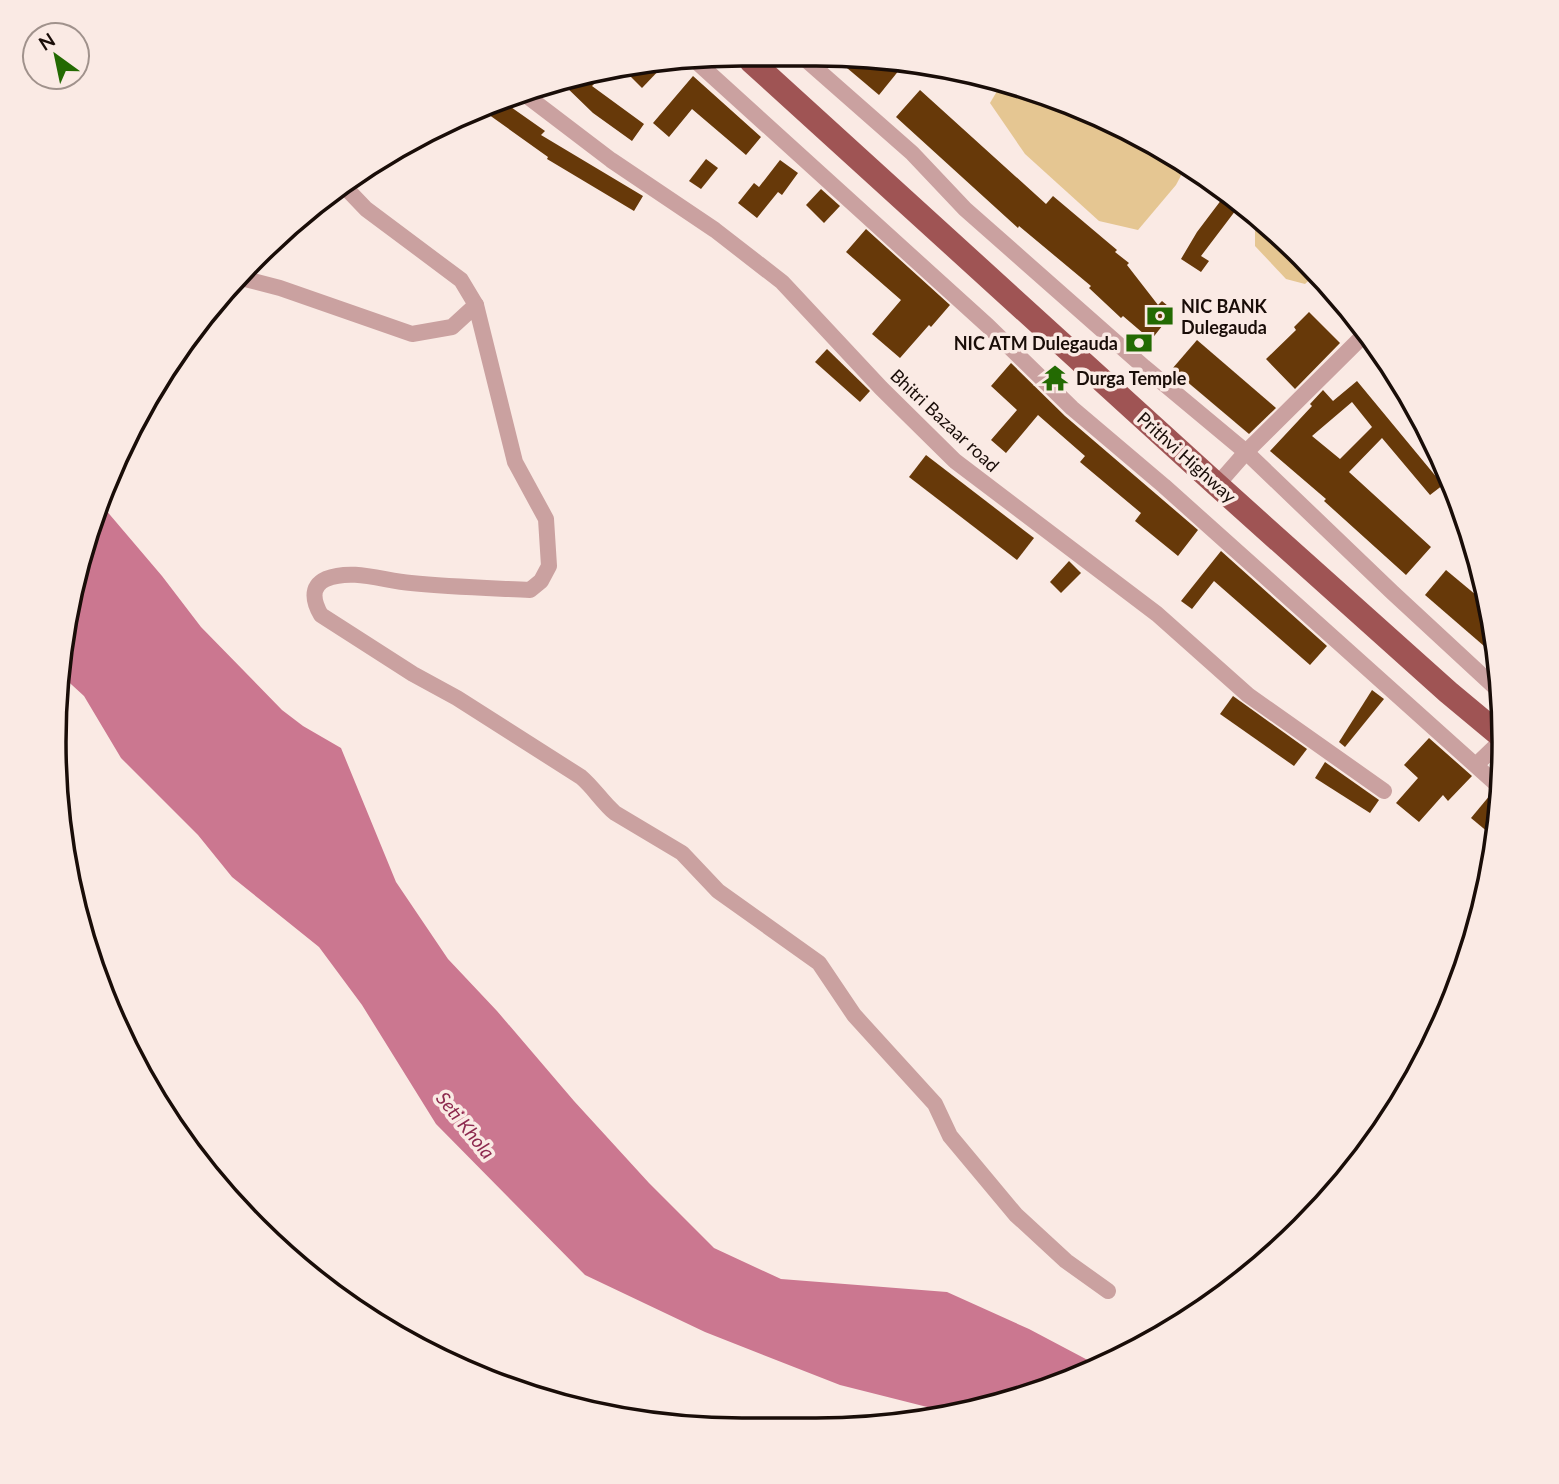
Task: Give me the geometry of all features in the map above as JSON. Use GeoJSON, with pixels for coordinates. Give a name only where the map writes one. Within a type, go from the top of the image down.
{"type":"FeatureCollection","features":[{"type":"Feature","properties":{"kind":"highway","name":"Prithvi Highway"},"geometry":{"type":"LineString","coordinates":[[756,66],[1217,485],[1492,729]]}},
{"type":"Feature","properties":{"kind":"street"},"geometry":{"type":"LineString","coordinates":[[813,66],[912,153],[965,209],[1144,367],[1246,452],[1490,682]]}},
{"type":"Feature","properties":{"kind":"street"},"geometry":{"type":"LineString","coordinates":[[703,68],[988,326],[1072,408],[1164,485],[1491,779]]}},
{"type":"Feature","properties":{"kind":"street","name":"Bhitri Bazaar road"},"geometry":{"type":"LineString","coordinates":[[532,100],[611,160],[715,230],[782,282],[881,388],[955,461],[1157,614],[1248,695],[1384,791]]}},
{"type":"Feature","properties":{"kind":"street"},"geometry":{"type":"LineString","coordinates":[[350,192],[366,209],[461,281],[476,305],[515,462],[546,519],[549,566],[541,581],[530,590],[409,583],[346,574],[323,580],[315,590],[314,603],[321,615],[581,777],[615,813],[682,853],[718,891],[819,963],[829,974],[854,1015],[935,1104],[950,1136],[1016,1215],[1066,1261],[1108,1291]]}},
{"type":"Feature","properties":{"kind":"street"},"geometry":{"type":"LineString","coordinates":[[249,280],[280,288],[412,334],[452,327],[476,305]]}},
{"type":"Feature","properties":{"kind":"street"},"geometry":{"type":"LineString","coordinates":[[1217,485],[1246,452],[1359,340]]}},
{"type":"Feature","properties":{"kind":"street"},"geometry":{"type":"LineString","coordinates":[[1476,765],[1492,749]]}},
{"type":"Feature","properties":{"kind":"shaded area"},"geometry":{"type":"Polygon","coordinates":[[[997,91],[1034,102],[1116,136],[1182,174],[1176,185],[1138,230],[1099,221],[1025,154],[990,103],[997,91]]]}},
{"type":"Feature","properties":{"kind":"shaded area"},"geometry":{"type":"Polygon","coordinates":[[[1255,228],[1309,280],[1305,284],[1286,279],[1255,246],[1255,228]]]}},
{"type":"Feature","properties":{"kind":"water","name":"Seti Khola"},"geometry":{"type":"Polygon","coordinates":[[[107,512],[201,627],[282,710],[341,748],[396,882],[448,959],[649,1183],[714,1248],[781,1279],[947,1292],[1029,1329],[1088,1360],[1034,1382],[931,1408],[840,1385],[705,1332],[585,1275],[436,1124],[362,1005],[319,947],[232,877],[198,835],[121,758],[84,696],[69,683],[72,654],[79,610],[107,512]]]}},
{"type":"Feature","properties":{"kind":"building"},"geometry":{"type":"Polygon","coordinates":[[[846,67],[898,71],[879,95],[846,67]]]}},
{"type":"Feature","properties":{"kind":"building"},"geometry":{"type":"Polygon","coordinates":[[[658,72],[642,88],[630,76],[658,72]]]}},
{"type":"Feature","properties":{"kind":"building"},"geometry":{"type":"Polygon","coordinates":[[[693,76],[761,137],[746,155],[692,109],[669,137],[653,123],[693,76]]]}},
{"type":"Feature","properties":{"kind":"building"},"geometry":{"type":"Polygon","coordinates":[[[595,83],[592,86],[644,124],[632,141],[593,113],[569,90],[595,83]]]}},
{"type":"Feature","properties":{"kind":"building"},"geometry":{"type":"Polygon","coordinates":[[[920,90],[1046,204],[1053,196],[1117,250],[1115,252],[1129,263],[1127,265],[1158,305],[1162,301],[1174,311],[1151,340],[1123,316],[1121,318],[1089,288],[1091,286],[1019,226],[1018,228],[896,117],[920,90]]]}},
{"type":"Feature","properties":{"kind":"building"},"geometry":{"type":"Polygon","coordinates":[[[511,107],[545,131],[541,135],[643,196],[634,211],[547,159],[548,157],[490,115],[511,107]]]}},
{"type":"Feature","properties":{"kind":"building"},"geometry":{"type":"Polygon","coordinates":[[[706,159],[718,168],[701,189],[689,181],[706,159]]]}},
{"type":"Feature","properties":{"kind":"building"},"geometry":{"type":"Polygon","coordinates":[[[780,160],[798,173],[782,195],[778,192],[757,218],[738,203],[754,183],[759,187],[780,160]]]}},
{"type":"Feature","properties":{"kind":"building"},"geometry":{"type":"Polygon","coordinates":[[[821,189],[840,206],[824,223],[806,205],[821,189]]]}},
{"type":"Feature","properties":{"kind":"building"},"geometry":{"type":"Polygon","coordinates":[[[1221,201],[1235,212],[1201,256],[1209,261],[1201,272],[1181,259],[1221,201]]]}},
{"type":"Feature","properties":{"kind":"building"},"geometry":{"type":"Polygon","coordinates":[[[866,229],[950,305],[900,358],[872,334],[901,300],[846,252],[866,229]]]}},
{"type":"Feature","properties":{"kind":"building"},"geometry":{"type":"Polygon","coordinates":[[[1309,312],[1340,343],[1295,389],[1266,359],[1296,330],[1294,327],[1309,312]]]}},
{"type":"Feature","properties":{"kind":"building"},"geometry":{"type":"Polygon","coordinates":[[[1197,340],[1276,408],[1249,434],[1172,369],[1197,340]]]}},
{"type":"Feature","properties":{"kind":"building"},"geometry":{"type":"Polygon","coordinates":[[[827,349],[870,391],[860,402],[815,362],[827,349]]]}},
{"type":"Feature","properties":{"kind":"building"},"geometry":{"type":"Polygon","coordinates":[[[1011,363],[1065,416],[1198,530],[1178,556],[1135,521],[1141,513],[1080,462],[1085,456],[1038,415],[1006,453],[991,440],[1017,410],[991,386],[1011,363]]]}},
{"type":"Feature","properties":{"kind":"building"},"geometry":{"type":"Polygon","coordinates":[[[1357,381],[1441,483],[1442,486],[1430,495],[1382,438],[1349,472],[1431,547],[1406,575],[1324,501],[1326,499],[1270,451],[1312,406],[1310,404],[1323,390],[1333,401],[1357,381]],[[1352,402],[1312,436],[1340,459],[1372,427],[1352,402]]]}},
{"type":"Feature","properties":{"kind":"building"},"geometry":{"type":"Polygon","coordinates":[[[926,455],[1034,538],[1017,560],[909,477],[926,455]]]}},
{"type":"Feature","properties":{"kind":"building"},"geometry":{"type":"Polygon","coordinates":[[[1221,551],[1327,646],[1310,665],[1214,581],[1192,609],[1181,601],[1221,551]]]}},
{"type":"Feature","properties":{"kind":"building"},"geometry":{"type":"Polygon","coordinates":[[[1069,561],[1081,573],[1061,593],[1050,582],[1069,561]]]}},
{"type":"Feature","properties":{"kind":"building"},"geometry":{"type":"Polygon","coordinates":[[[1446,570],[1476,595],[1486,648],[1425,595],[1446,570]]]}},
{"type":"Feature","properties":{"kind":"building"},"geometry":{"type":"Polygon","coordinates":[[[1372,690],[1384,699],[1345,747],[1339,742],[1372,690]]]}},
{"type":"Feature","properties":{"kind":"building"},"geometry":{"type":"Polygon","coordinates":[[[1233,696],[1307,749],[1294,766],[1220,714],[1233,696]]]}},
{"type":"Feature","properties":{"kind":"building"},"geometry":{"type":"Polygon","coordinates":[[[1429,738],[1472,776],[1448,801],[1443,795],[1419,822],[1396,803],[1418,778],[1404,765],[1429,738]]]}},
{"type":"Feature","properties":{"kind":"building"},"geometry":{"type":"Polygon","coordinates":[[[1325,762],[1379,800],[1370,813],[1315,778],[1325,762]]]}},
{"type":"Feature","properties":{"kind":"building"},"geometry":{"type":"Polygon","coordinates":[[[1490,795],[1487,831],[1471,818],[1490,795]]]}},
{"type":"Feature","properties":{"kind":"place","name":"NIC BANK Dulegauda"},"geometry":{"type":"Point","coordinates":[1160,316]}},
{"type":"Feature","properties":{"kind":"place","name":"NIC ATM Dulegauda"},"geometry":{"type":"Point","coordinates":[1139,343]}},
{"type":"Feature","properties":{"kind":"place","name":"Durga Temple"},"geometry":{"type":"Point","coordinates":[1055,378]}}]}
